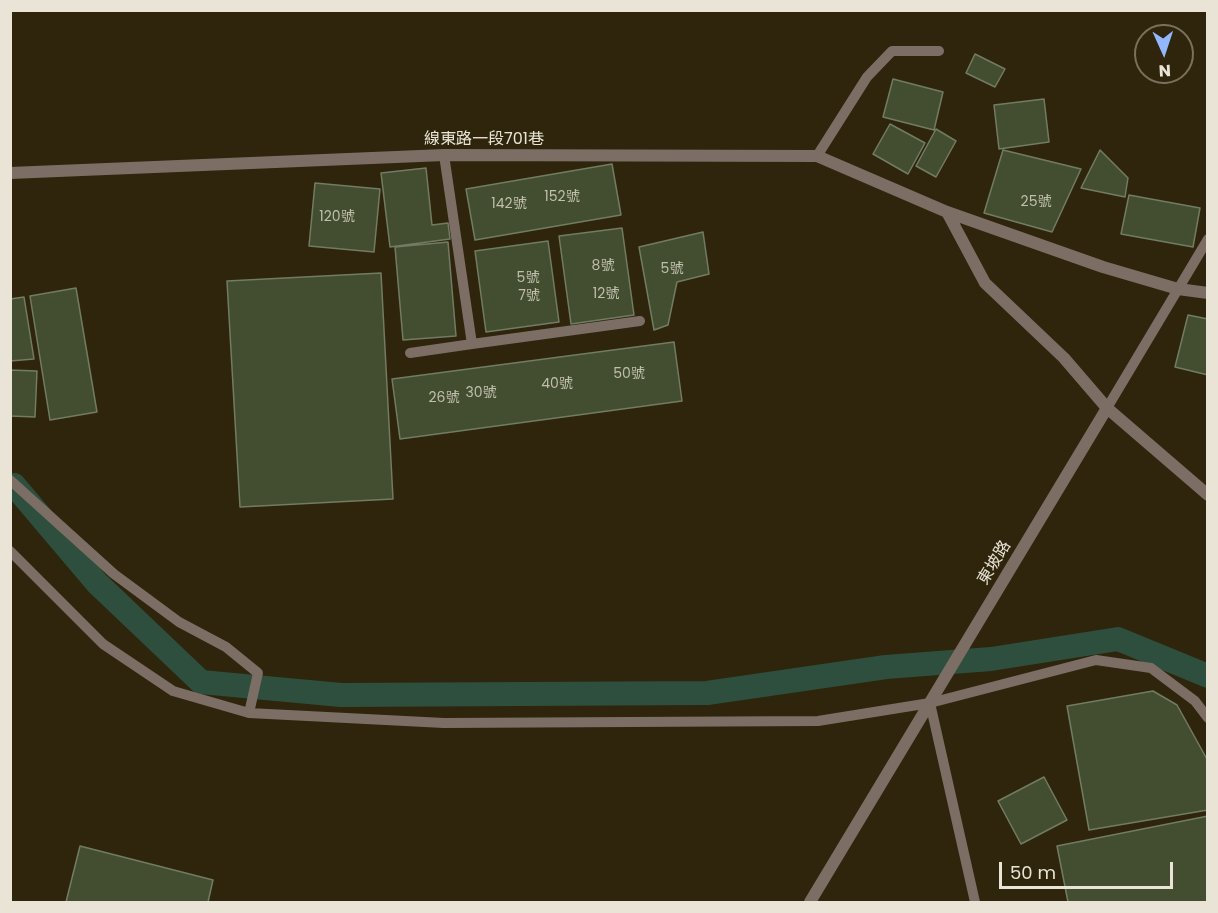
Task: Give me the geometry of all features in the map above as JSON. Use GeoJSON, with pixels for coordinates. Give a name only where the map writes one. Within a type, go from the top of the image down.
{"type":"FeatureCollection","features":[{"type":"Feature","properties":{"kind":"street","name":"線東路一段701巷"},"geometry":{"type":"LineString","coordinates":[[10,173],[444,155],[817,156],[947,212],[1103,267],[1178,289],[1208,292]]}},
{"type":"Feature","properties":{"kind":"street"},"geometry":{"type":"LineString","coordinates":[[947,212],[985,283],[1064,358],[1107,408],[1208,495]]}},
{"type":"Feature","properties":{"kind":"street","name":"東坡路"},"geometry":{"type":"LineString","coordinates":[[810,903],[1107,408]]}},
{"type":"Feature","properties":{"kind":"lane"},"geometry":{"type":"LineString","coordinates":[[817,156],[867,77],[892,51],[939,51]]}},
{"type":"Feature","properties":{"kind":"lane"},"geometry":{"type":"LineString","coordinates":[[444,155],[472,344]]}},
{"type":"Feature","properties":{"kind":"lane","name":"東坡路"},"geometry":{"type":"LineString","coordinates":[[1107,408],[1208,239]]}},
{"type":"Feature","properties":{"kind":"lane"},"geometry":{"type":"LineString","coordinates":[[410,353],[640,321]]}},
{"type":"Feature","properties":{"kind":"lane"},"geometry":{"type":"LineString","coordinates":[[10,480],[114,574],[179,622],[226,647],[258,674],[249,713]]}},
{"type":"Feature","properties":{"kind":"lane"},"geometry":{"type":"LineString","coordinates":[[10,551],[103,644],[173,691],[249,713],[444,723],[818,722],[930,703],[1096,660],[1151,668],[1194,701],[1208,718]]}},
{"type":"Feature","properties":{"kind":"lane"},"geometry":{"type":"LineString","coordinates":[[930,703],[975,903]]}},
{"type":"Feature","properties":{"kind":"building"},"geometry":{"type":"Polygon","coordinates":[[[975,54],[1005,69],[995,87],[966,73],[975,54]]]}},
{"type":"Feature","properties":{"kind":"building"},"geometry":{"type":"Polygon","coordinates":[[[893,79],[943,92],[934,130],[883,117],[893,79]]]}},
{"type":"Feature","properties":{"kind":"building"},"geometry":{"type":"Polygon","coordinates":[[[1044,99],[1049,142],[999,149],[994,105],[1044,99]]]}},
{"type":"Feature","properties":{"kind":"building"},"geometry":{"type":"Polygon","coordinates":[[[890,124],[925,143],[908,174],[873,154],[890,124]]]}},
{"type":"Feature","properties":{"kind":"building"},"geometry":{"type":"Polygon","coordinates":[[[936,129],[956,141],[936,177],[916,166],[936,129]]]}},
{"type":"Feature","properties":{"kind":"building"},"geometry":{"type":"Polygon","coordinates":[[[1003,150],[1081,169],[1052,232],[984,213],[1003,150]]]}},
{"type":"Feature","properties":{"kind":"building"},"geometry":{"type":"Polygon","coordinates":[[[1100,150],[1128,178],[1125,197],[1081,188],[1100,150]]]}},
{"type":"Feature","properties":{"kind":"building"},"geometry":{"type":"Polygon","coordinates":[[[612,164],[621,215],[475,240],[466,189],[612,164]]]}},
{"type":"Feature","properties":{"kind":"building"},"geometry":{"type":"Polygon","coordinates":[[[426,168],[432,225],[448,223],[450,239],[390,247],[381,173],[426,168]]]}},
{"type":"Feature","properties":{"kind":"building"},"geometry":{"type":"Polygon","coordinates":[[[315,183],[380,189],[374,252],[309,246],[315,183]]]}},
{"type":"Feature","properties":{"kind":"building"},"geometry":{"type":"Polygon","coordinates":[[[1129,195],[1200,208],[1193,247],[1121,234],[1129,195]]]}},
{"type":"Feature","properties":{"kind":"building"},"geometry":{"type":"Polygon","coordinates":[[[622,228],[634,315],[571,324],[559,236],[622,228]]]}},
{"type":"Feature","properties":{"kind":"building"},"geometry":{"type":"Polygon","coordinates":[[[703,232],[709,274],[677,282],[668,325],[654,330],[639,247],[703,232]]]}},
{"type":"Feature","properties":{"kind":"building"},"geometry":{"type":"Polygon","coordinates":[[[548,241],[559,322],[486,332],[475,251],[548,241]]]}},
{"type":"Feature","properties":{"kind":"building"},"geometry":{"type":"Polygon","coordinates":[[[448,242],[456,336],[403,340],[395,247],[448,242]]]}},
{"type":"Feature","properties":{"kind":"building"},"geometry":{"type":"Polygon","coordinates":[[[381,273],[393,499],[240,507],[227,281],[381,273]]]}},
{"type":"Feature","properties":{"kind":"building"},"geometry":{"type":"Polygon","coordinates":[[[76,288],[97,412],[50,420],[30,296],[76,288]]]}},
{"type":"Feature","properties":{"kind":"building"},"geometry":{"type":"Polygon","coordinates":[[[24,297],[34,359],[10,361],[10,299],[24,297]]]}},
{"type":"Feature","properties":{"kind":"building"},"geometry":{"type":"Polygon","coordinates":[[[1188,315],[1208,319],[1208,375],[1175,367],[1188,315]]]}},
{"type":"Feature","properties":{"kind":"building"},"geometry":{"type":"Polygon","coordinates":[[[674,342],[682,401],[400,439],[392,379],[674,342]]]}},
{"type":"Feature","properties":{"kind":"building"},"geometry":{"type":"Polygon","coordinates":[[[10,370],[37,371],[35,417],[10,416],[10,370]]]}},
{"type":"Feature","properties":{"kind":"building"},"geometry":{"type":"Polygon","coordinates":[[[1153,691],[1177,705],[1208,761],[1208,810],[1089,830],[1067,706],[1153,691]]]}},
{"type":"Feature","properties":{"kind":"building"},"geometry":{"type":"Polygon","coordinates":[[[1044,777],[1067,820],[1021,844],[998,801],[1044,777]]]}},
{"type":"Feature","properties":{"kind":"building"},"geometry":{"type":"Polygon","coordinates":[[[1208,816],[1208,902],[1068,902],[1057,846],[1208,816]]]}},
{"type":"Feature","properties":{"kind":"building"},"geometry":{"type":"Polygon","coordinates":[[[80,846],[213,880],[208,902],[66,902],[80,846]]]}},
{"type":"Feature","properties":{"kind":"waterway"},"geometry":{"type":"LineString","coordinates":[[14,485],[97,583],[201,682],[341,695],[707,693],[886,667],[991,659],[1118,639],[1208,676]]}}]}
